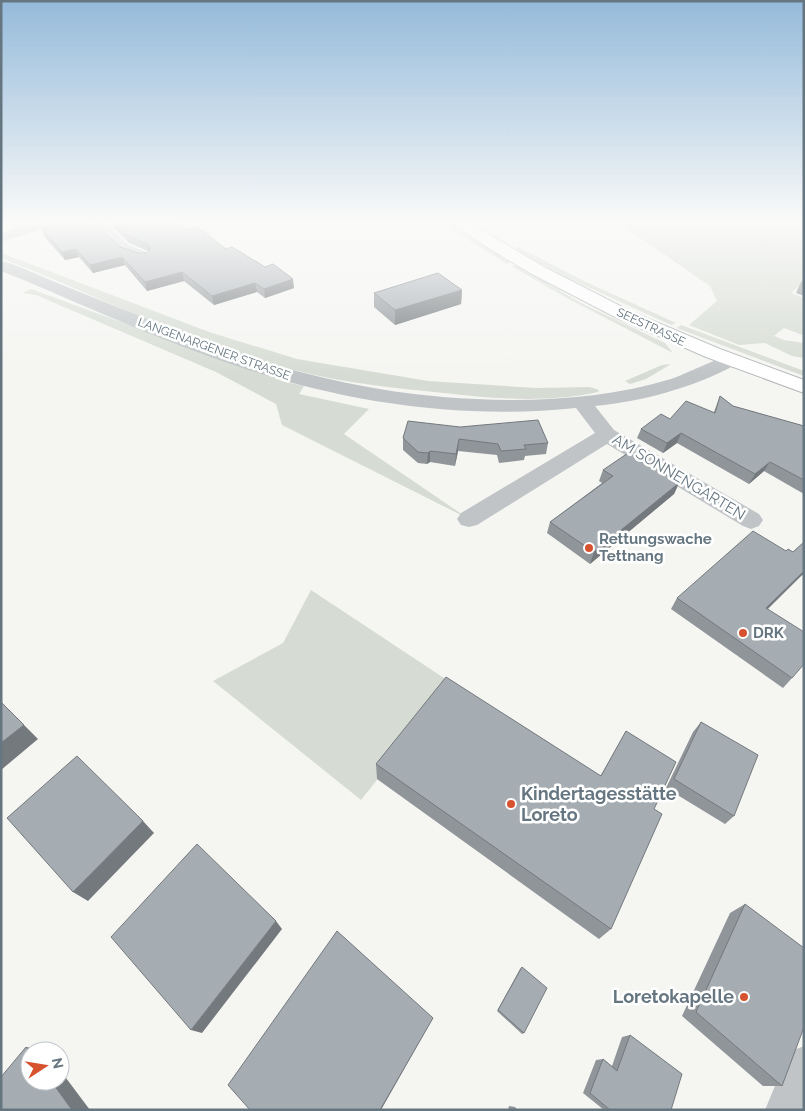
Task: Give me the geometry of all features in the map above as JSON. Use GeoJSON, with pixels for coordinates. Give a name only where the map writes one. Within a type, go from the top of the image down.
{"type":"FeatureCollection","features":[{"type":"Feature","properties":{"kind":"main road","name":"SEESTRASSE"},"geometry":{"type":"LineString","coordinates":[[541,272],[570,288],[662,332],[729,361],[804,387]]}},
{"type":"Feature","properties":{"kind":"street","name":"LANGENARGENER STRASSE"},"geometry":{"type":"LineString","coordinates":[[16,272],[47,286],[195,344],[288,376],[423,401],[479,405],[547,405],[581,402],[625,396],[680,383],[709,372],[729,361]]}},
{"type":"Feature","properties":{"kind":"street","name":"AM SONNENGARTEN"},"geometry":{"type":"LineString","coordinates":[[581,402],[607,435],[751,520]]}},
{"type":"Feature","properties":{"kind":"street","name":"AM SONNENGARTEN"},"geometry":{"type":"LineString","coordinates":[[469,519],[607,435]]}},
{"type":"Feature","properties":{"kind":"street"},"geometry":{"type":"LineString","coordinates":[[787,1110],[804,1067]]}},
{"type":"Feature","properties":{"kind":"shaded area"},"geometry":{"type":"Polygon","coordinates":[[[37,272],[51,272],[212,333],[297,359],[428,381],[536,388],[590,387],[599,390],[598,392],[560,398],[521,399],[388,387],[313,375],[220,348],[146,319],[37,272]]]}},
{"type":"Feature","properties":{"kind":"shaded area"},"geometry":{"type":"Polygon","coordinates":[[[521,272],[528,272],[581,303],[665,343],[673,353],[521,272]]]}},
{"type":"Feature","properties":{"kind":"shaded area"},"geometry":{"type":"Polygon","coordinates":[[[557,272],[566,272],[676,323],[671,325],[557,272]]]}},
{"type":"Feature","properties":{"kind":"shaded area"},"geometry":{"type":"Polygon","coordinates":[[[689,272],[804,272],[804,282],[791,293],[804,298],[804,333],[802,335],[784,328],[774,336],[784,340],[804,343],[804,358],[792,356],[765,343],[739,345],[689,325],[717,301],[710,286],[689,272]]]}},
{"type":"Feature","properties":{"kind":"shaded area"},"geometry":{"type":"Polygon","coordinates":[[[31,289],[282,381],[304,386],[299,394],[369,409],[344,434],[469,519],[282,425],[276,404],[216,372],[36,295],[23,293],[31,289]]]}},
{"type":"Feature","properties":{"kind":"shaded area"},"geometry":{"type":"Polygon","coordinates":[[[681,325],[804,371],[804,376],[677,328],[681,325]]]}},
{"type":"Feature","properties":{"kind":"shaded area"},"geometry":{"type":"Polygon","coordinates":[[[671,364],[646,379],[630,384],[625,381],[662,365],[671,364]]]}},
{"type":"Feature","properties":{"kind":"shaded area"},"geometry":{"type":"Polygon","coordinates":[[[311,590],[453,684],[361,800],[213,681],[283,643],[311,590]]]}},
{"type":"Feature","properties":{"kind":"building"},"geometry":{"type":"Polygon","coordinates":[[[136,272],[283,272],[293,279],[264,289],[255,283],[212,296],[182,272],[145,282],[136,272]]]}},
{"type":"Feature","properties":{"kind":"building"},"geometry":{"type":"Polygon","coordinates":[[[438,273],[462,290],[395,310],[374,293],[438,273]]]}},
{"type":"Feature","properties":{"kind":"building"},"geometry":{"type":"Polygon","coordinates":[[[720,396],[733,406],[804,426],[804,480],[770,462],[755,474],[681,433],[667,443],[641,429],[661,414],[670,419],[686,401],[715,413],[720,396]]]}},
{"type":"Feature","properties":{"kind":"building"},"geometry":{"type":"Polygon","coordinates":[[[538,420],[548,443],[524,445],[526,449],[501,451],[498,444],[459,439],[456,454],[430,451],[428,453],[418,452],[403,438],[408,421],[460,427],[538,420]]]}},
{"type":"Feature","properties":{"kind":"building"},"geometry":{"type":"Polygon","coordinates":[[[631,451],[679,483],[594,552],[550,522],[613,476],[603,470],[631,451]]]}},
{"type":"Feature","properties":{"kind":"building"},"geometry":{"type":"Polygon","coordinates":[[[753,531],[786,551],[788,549],[793,552],[804,542],[804,571],[766,608],[804,632],[804,664],[792,678],[677,598],[753,531]]]}},
{"type":"Feature","properties":{"kind":"building","name":"Kindertagesstätte Loreto"},"geometry":{"type":"Polygon","coordinates":[[[446,677],[601,776],[626,731],[676,762],[654,809],[662,814],[611,929],[376,764],[446,677]]]}},
{"type":"Feature","properties":{"kind":"building"},"geometry":{"type":"Polygon","coordinates":[[[1,702],[24,725],[1,743],[1,702]]]}},
{"type":"Feature","properties":{"kind":"building"},"geometry":{"type":"Polygon","coordinates":[[[701,722],[758,755],[734,816],[674,779],[701,722]]]}},
{"type":"Feature","properties":{"kind":"building"},"geometry":{"type":"Polygon","coordinates":[[[77,756],[143,821],[73,892],[7,818],[77,756]]]}},
{"type":"Feature","properties":{"kind":"building"},"geometry":{"type":"Polygon","coordinates":[[[197,844],[276,921],[191,1030],[111,937],[197,844]]]}},
{"type":"Feature","properties":{"kind":"building","name":"Loretokapelle"},"geometry":{"type":"Polygon","coordinates":[[[745,904],[804,948],[804,1027],[782,1086],[696,1012],[745,904]]]}},
{"type":"Feature","properties":{"kind":"building"},"geometry":{"type":"Polygon","coordinates":[[[337,931],[433,1018],[380,1110],[250,1110],[228,1085],[337,931]]]}},
{"type":"Feature","properties":{"kind":"building"},"geometry":{"type":"Polygon","coordinates":[[[522,967],[547,988],[524,1033],[498,1010],[522,967]]]}},
{"type":"Feature","properties":{"kind":"building"},"geometry":{"type":"Polygon","coordinates":[[[630,1035],[682,1074],[671,1110],[610,1110],[590,1093],[603,1059],[617,1071],[630,1035]]]}},
{"type":"Feature","properties":{"kind":"building"},"geometry":{"type":"Polygon","coordinates":[[[20,1054],[20,1091],[58,1091],[72,1110],[1,1110],[1,1077],[20,1054]]]}},
{"type":"Feature","properties":{"kind":"place","name":"Rettungswache Tettnang"},"geometry":{"type":"Point","coordinates":[589,548]}},
{"type":"Feature","properties":{"kind":"place","name":"DRK"},"geometry":{"type":"Point","coordinates":[743,633]}},
{"type":"Feature","properties":{"kind":"place","name":"Kindertagesstätte Loreto"},"geometry":{"type":"Point","coordinates":[511,804]}},
{"type":"Feature","properties":{"kind":"place","name":"Loretokapelle"},"geometry":{"type":"Point","coordinates":[744,997]}}]}
